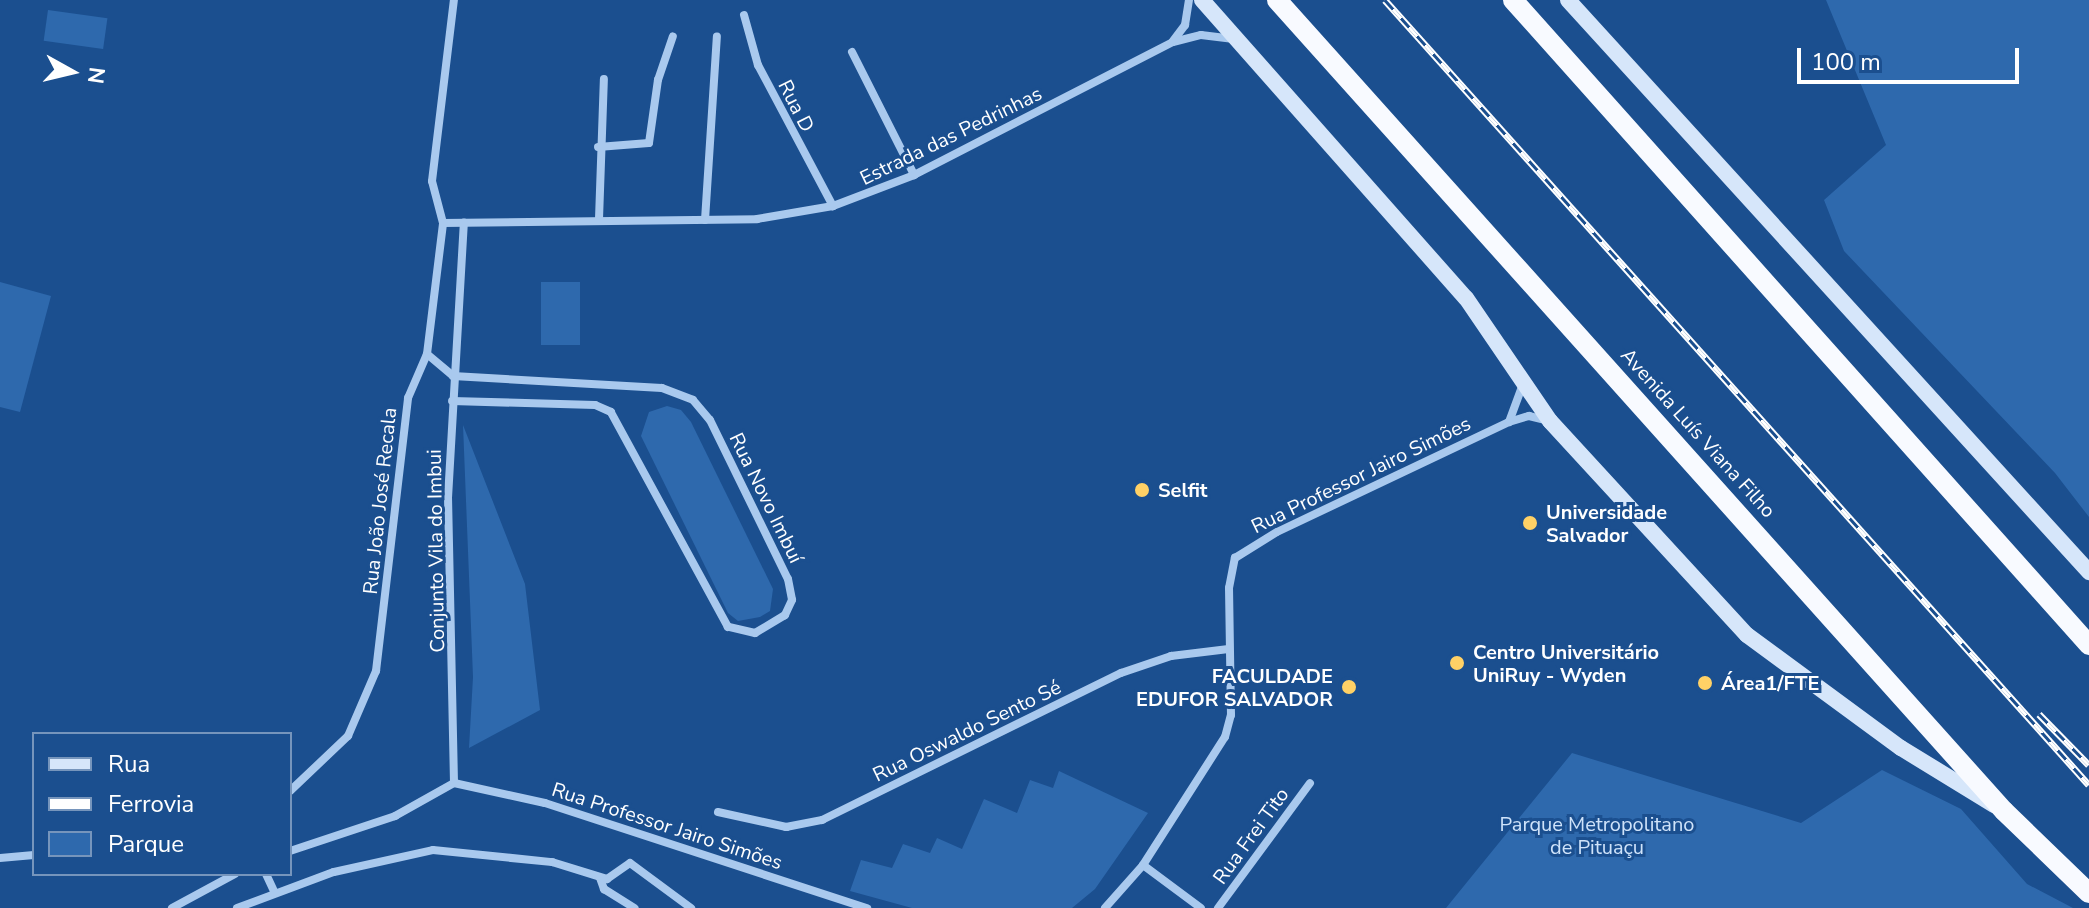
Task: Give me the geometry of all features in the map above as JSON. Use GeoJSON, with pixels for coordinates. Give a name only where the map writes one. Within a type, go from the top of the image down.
{"type":"FeatureCollection","features":[{"type":"Feature","properties":{"kind":"highway","name":"Avenida Luís Viana Filho"},"geometry":{"type":"LineString","coordinates":[[1277,0],[2004,811],[2089,893]]}},
{"type":"Feature","properties":{"kind":"highway"},"geometry":{"type":"LineString","coordinates":[[1513,0],[2089,645]]}},
{"type":"Feature","properties":{"kind":"main road"},"geometry":{"type":"LineString","coordinates":[[1202,0],[1466,298],[1550,421],[1754,642],[1901,748],[2004,811]]}},
{"type":"Feature","properties":{"kind":"main road"},"geometry":{"type":"LineString","coordinates":[[1568,0],[2089,572]]}},
{"type":"Feature","properties":{"kind":"street","name":"Rua João José Recala"},"geometry":{"type":"LineString","coordinates":[[292,789],[348,736],[376,671],[408,398],[427,354],[443,223],[432,181],[454,0]]}},
{"type":"Feature","properties":{"kind":"street"},"geometry":{"type":"LineString","coordinates":[[1173,42],[1185,25],[1189,0]]}},
{"type":"Feature","properties":{"kind":"street","name":"Rua D"},"geometry":{"type":"LineString","coordinates":[[744,15],[758,65],[833,206]]}},
{"type":"Feature","properties":{"kind":"street","name":"Estrada das Pedrinhas"},"geometry":{"type":"LineString","coordinates":[[443,223],[705,220],[833,206],[914,175],[1173,42],[1201,35],[1237,39]]}},
{"type":"Feature","properties":{"kind":"street"},"geometry":{"type":"LineString","coordinates":[[598,147],[649,143],[658,80],[673,36]]}},
{"type":"Feature","properties":{"kind":"street"},"geometry":{"type":"LineString","coordinates":[[705,220],[717,36]]}},
{"type":"Feature","properties":{"kind":"street"},"geometry":{"type":"LineString","coordinates":[[852,52],[914,175]]}},
{"type":"Feature","properties":{"kind":"street"},"geometry":{"type":"LineString","coordinates":[[599,219],[598,147],[604,79]]}},
{"type":"Feature","properties":{"kind":"street","name":"Conjunto Vila do Imbui"},"geometry":{"type":"LineString","coordinates":[[454,783],[448,530],[453,376],[464,222]]}},
{"type":"Feature","properties":{"kind":"street"},"geometry":{"type":"LineString","coordinates":[[427,354],[453,376]]}},
{"type":"Feature","properties":{"kind":"street","name":"Rua Novo Imbuí"},"geometry":{"type":"LineString","coordinates":[[452,401],[595,405],[611,412],[728,627],[755,633],[785,615],[792,600],[788,579],[710,420],[693,400],[662,388],[453,376]]}},
{"type":"Feature","properties":{"kind":"street"},"geometry":{"type":"LineString","coordinates":[[523,403],[524,382]]}},
{"type":"Feature","properties":{"kind":"street"},"geometry":{"type":"LineString","coordinates":[[1509,422],[1523,383]]}},
{"type":"Feature","properties":{"kind":"street","name":"Rua Professor Jairo Simões"},"geometry":{"type":"LineString","coordinates":[[1105,908],[1143,865],[1225,737],[1231,715],[1230,576],[1239,553],[1509,422],[1529,416],[1550,421]]}},
{"type":"Feature","properties":{"kind":"street","name":"Rua Oswaldo Sento Sé"},"geometry":{"type":"LineString","coordinates":[[718,812],[786,827],[822,820],[1121,673],[1171,656],[1229,649]]}},
{"type":"Feature","properties":{"kind":"street"},"geometry":{"type":"LineString","coordinates":[[292,850],[395,816],[454,783]]}},
{"type":"Feature","properties":{"kind":"street","name":"Rua Professor Jairo Simões"},"geometry":{"type":"LineString","coordinates":[[454,783],[545,803],[867,908]]}},
{"type":"Feature","properties":{"kind":"street","name":"Rua Frei Tito"},"geometry":{"type":"LineString","coordinates":[[1218,908],[1310,783]]}},
{"type":"Feature","properties":{"kind":"street"},"geometry":{"type":"LineString","coordinates":[[237,908],[274,891],[380,859],[433,850],[552,862],[600,878],[612,877],[625,864],[637,865],[691,908]]}},
{"type":"Feature","properties":{"kind":"street"},"geometry":{"type":"LineString","coordinates":[[0,858],[32,855]]}},
{"type":"Feature","properties":{"kind":"street"},"geometry":{"type":"LineString","coordinates":[[1143,865],[1201,908]]}},
{"type":"Feature","properties":{"kind":"street"},"geometry":{"type":"LineString","coordinates":[[172,908],[231,876]]}},
{"type":"Feature","properties":{"kind":"street"},"geometry":{"type":"LineString","coordinates":[[267,876],[274,891]]}},
{"type":"Feature","properties":{"kind":"street"},"geometry":{"type":"LineString","coordinates":[[600,878],[604,889],[634,908]]}},
{"type":"Feature","properties":{"kind":"green space"},"geometry":{"type":"Polygon","coordinates":[[[1826,0],[2089,0],[2089,517],[2055,473],[1844,251],[1824,200],[1886,145],[1826,0]]]}},
{"type":"Feature","properties":{"kind":"green space"},"geometry":{"type":"Polygon","coordinates":[[[48,10],[107,18],[103,49],[44,41],[48,10]]]}},
{"type":"Feature","properties":{"kind":"green space"},"geometry":{"type":"Polygon","coordinates":[[[0,282],[51,296],[20,412],[0,407],[0,282]]]}},
{"type":"Feature","properties":{"kind":"green space"},"geometry":{"type":"Polygon","coordinates":[[[541,282],[580,282],[580,345],[541,345],[541,282]]]}},
{"type":"Feature","properties":{"kind":"green space"},"geometry":{"type":"Polygon","coordinates":[[[667,406],[681,410],[691,422],[773,589],[770,611],[760,617],[738,621],[728,613],[641,436],[649,412],[667,406]]]}},
{"type":"Feature","properties":{"kind":"green space"},"geometry":{"type":"Polygon","coordinates":[[[463,425],[525,584],[540,710],[469,748],[473,677],[463,425]]]}},
{"type":"Feature","properties":{"kind":"green space","name":"Parque Metropolitano de Pituaçu"},"geometry":{"type":"Polygon","coordinates":[[[1572,753],[1801,823],[1882,770],[1961,809],[2027,884],[2073,908],[1446,908],[1572,753]]]}},
{"type":"Feature","properties":{"kind":"green space"},"geometry":{"type":"Polygon","coordinates":[[[1059,771],[1148,813],[1095,889],[1072,908],[912,908],[850,891],[861,860],[892,868],[903,844],[930,853],[937,838],[962,849],[984,799],[1017,813],[1030,780],[1053,788],[1059,771]]]}},
{"type":"Feature","properties":{"kind":"railway"},"geometry":{"type":"LineString","coordinates":[[1385,0],[2089,785]]}},
{"type":"Feature","properties":{"kind":"railway"},"geometry":{"type":"LineString","coordinates":[[2039,714],[2089,765]]}},
{"type":"Feature","properties":{"kind":"place","name":"Selfit"},"geometry":{"type":"Point","coordinates":[1142,490]}},
{"type":"Feature","properties":{"kind":"place","name":"Universidade Salvador"},"geometry":{"type":"Point","coordinates":[1530,523]}},
{"type":"Feature","properties":{"kind":"place","name":"Centro Universitário UniRuy - Wyden"},"geometry":{"type":"Point","coordinates":[1457,663]}},
{"type":"Feature","properties":{"kind":"place","name":"Área1/FTE"},"geometry":{"type":"Point","coordinates":[1705,683]}},
{"type":"Feature","properties":{"kind":"place","name":"FACULDADE EDUFOR SALVADOR"},"geometry":{"type":"Point","coordinates":[1349,687]}}]}
